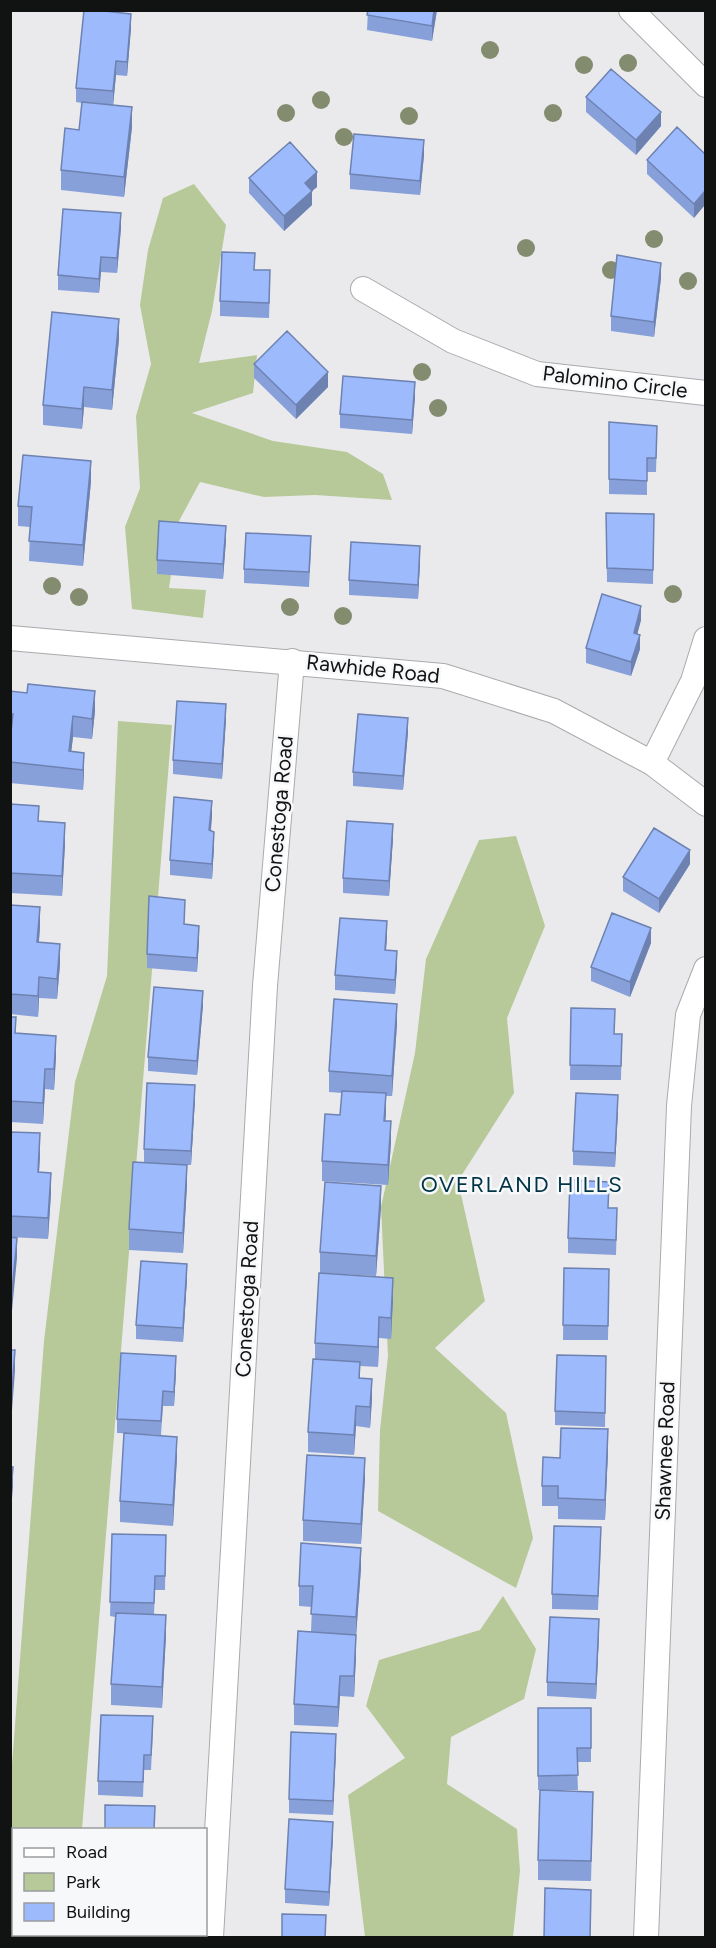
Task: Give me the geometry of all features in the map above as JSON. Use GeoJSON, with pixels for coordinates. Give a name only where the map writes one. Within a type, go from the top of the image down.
{"type":"FeatureCollection","features":[{"type":"Feature","properties":{"kind":"street"},"geometry":{"type":"LineString","coordinates":[[631,10],[705,85]]}},
{"type":"Feature","properties":{"kind":"street","name":"Palomino Circle"},"geometry":{"type":"LineString","coordinates":[[363,289],[453,341],[537,374],[705,393]]}},
{"type":"Feature","properties":{"kind":"street","name":"Rawhide Road"},"geometry":{"type":"LineString","coordinates":[[10,638],[443,676],[554,711],[652,763],[705,804]]}},
{"type":"Feature","properties":{"kind":"street"},"geometry":{"type":"LineString","coordinates":[[652,763],[693,681],[705,639]]}},
{"type":"Feature","properties":{"kind":"street","name":"Conestoga Road"},"geometry":{"type":"LineString","coordinates":[[211,1938],[265,986],[292,661]]}},
{"type":"Feature","properties":{"kind":"street","name":"Shawnee Road"},"geometry":{"type":"LineString","coordinates":[[646,1938],[678,1106],[688,1015],[705,969]]}},
{"type":"Feature","properties":{"kind":"green space"},"geometry":{"type":"Polygon","coordinates":[[[194,184],[226,225],[212,311],[199,363],[257,355],[253,393],[192,413],[273,441],[347,452],[383,474],[392,500],[315,495],[264,497],[200,482],[179,521],[169,588],[206,590],[203,618],[132,609],[125,527],[140,488],[136,416],[151,364],[140,305],[148,250],[163,198],[194,184]]]}},
{"type":"Feature","properties":{"kind":"green space"},"geometry":{"type":"Polygon","coordinates":[[[118,721],[172,725],[82,1828],[12,1828],[12,1936],[74,1937],[11,1938],[11,1778],[44,1341],[75,1082],[107,976],[118,721]]]}},
{"type":"Feature","properties":{"kind":"green space"},"geometry":{"type":"Polygon","coordinates":[[[516,836],[545,926],[507,1018],[514,1093],[458,1181],[485,1301],[435,1348],[506,1413],[533,1538],[516,1588],[378,1511],[380,1430],[388,1356],[381,1207],[415,1053],[426,959],[479,840],[516,836]]]}},
{"type":"Feature","properties":{"kind":"green space"},"geometry":{"type":"Polygon","coordinates":[[[503,1596],[536,1649],[524,1699],[451,1737],[447,1784],[517,1829],[520,1871],[513,1937],[365,1937],[348,1795],[405,1758],[366,1706],[379,1660],[480,1630],[503,1596]]]}},
{"type":"Feature","properties":{"kind":"building"},"geometry":{"type":"Polygon","coordinates":[[[84,10],[131,14],[127,62],[116,61],[113,91],[76,88],[84,10]]]}},
{"type":"Feature","properties":{"kind":"building"},"geometry":{"type":"Polygon","coordinates":[[[368,10],[434,10],[432,26],[367,15],[368,10]]]}},
{"type":"Feature","properties":{"kind":"building"},"geometry":{"type":"Polygon","coordinates":[[[611,69],[661,112],[636,140],[586,97],[611,69]]]}},
{"type":"Feature","properties":{"kind":"building"},"geometry":{"type":"Polygon","coordinates":[[[82,102],[132,107],[124,177],[61,170],[65,128],[79,130],[82,102]]]}},
{"type":"Feature","properties":{"kind":"building"},"geometry":{"type":"Polygon","coordinates":[[[677,127],[705,154],[705,191],[694,204],[647,160],[677,127]]]}},
{"type":"Feature","properties":{"kind":"building"},"geometry":{"type":"Polygon","coordinates":[[[354,134],[424,140],[420,181],[350,174],[354,134]]]}},
{"type":"Feature","properties":{"kind":"building"},"geometry":{"type":"Polygon","coordinates":[[[290,142],[317,172],[305,183],[312,191],[284,216],[249,178],[290,142]]]}},
{"type":"Feature","properties":{"kind":"building"},"geometry":{"type":"Polygon","coordinates":[[[63,209],[121,213],[117,258],[101,257],[99,279],[58,275],[63,209]]]}},
{"type":"Feature","properties":{"kind":"building"},"geometry":{"type":"Polygon","coordinates":[[[222,252],[255,253],[254,270],[270,270],[269,303],[220,301],[222,252]]]}},
{"type":"Feature","properties":{"kind":"building"},"geometry":{"type":"Polygon","coordinates":[[[617,255],[661,263],[654,322],[611,316],[617,255]]]}},
{"type":"Feature","properties":{"kind":"building"},"geometry":{"type":"Polygon","coordinates":[[[52,312],[119,319],[112,390],[84,387],[82,409],[43,405],[52,312]]]}},
{"type":"Feature","properties":{"kind":"building"},"geometry":{"type":"Polygon","coordinates":[[[287,331],[328,372],[296,405],[254,364],[287,331]]]}},
{"type":"Feature","properties":{"kind":"building"},"geometry":{"type":"Polygon","coordinates":[[[343,376],[415,382],[412,420],[340,414],[343,376]]]}},
{"type":"Feature","properties":{"kind":"building"},"geometry":{"type":"Polygon","coordinates":[[[609,422],[657,426],[656,458],[647,458],[647,481],[609,479],[609,422]]]}},
{"type":"Feature","properties":{"kind":"building"},"geometry":{"type":"Polygon","coordinates":[[[23,455],[91,461],[83,545],[29,541],[32,507],[18,506],[23,455]]]}},
{"type":"Feature","properties":{"kind":"building"},"geometry":{"type":"Polygon","coordinates":[[[606,513],[654,514],[653,570],[607,568],[606,513]]]}},
{"type":"Feature","properties":{"kind":"building"},"geometry":{"type":"Polygon","coordinates":[[[159,521],[226,526],[223,564],[157,560],[159,521]]]}},
{"type":"Feature","properties":{"kind":"building"},"geometry":{"type":"Polygon","coordinates":[[[246,533],[311,536],[309,572],[244,569],[246,533]]]}},
{"type":"Feature","properties":{"kind":"building"},"geometry":{"type":"Polygon","coordinates":[[[351,542],[420,546],[418,585],[349,580],[351,542]]]}},
{"type":"Feature","properties":{"kind":"building"},"geometry":{"type":"Polygon","coordinates":[[[602,594],[641,606],[634,633],[640,635],[631,662],[586,648],[602,594]]]}},
{"type":"Feature","properties":{"kind":"building"},"geometry":{"type":"Polygon","coordinates":[[[28,684],[95,691],[92,719],[73,716],[69,751],[84,753],[83,770],[10,762],[13,714],[10,714],[10,691],[27,693],[28,684]]]}},
{"type":"Feature","properties":{"kind":"building"},"geometry":{"type":"Polygon","coordinates":[[[177,701],[226,704],[222,764],[173,760],[177,701]]]}},
{"type":"Feature","properties":{"kind":"building"},"geometry":{"type":"Polygon","coordinates":[[[358,714],[408,718],[403,776],[353,772],[358,714]]]}},
{"type":"Feature","properties":{"kind":"building"},"geometry":{"type":"Polygon","coordinates":[[[174,797],[212,801],[209,830],[214,832],[212,864],[170,860],[174,797]]]}},
{"type":"Feature","properties":{"kind":"building"},"geometry":{"type":"Polygon","coordinates":[[[10,804],[39,806],[38,821],[65,823],[62,876],[10,873],[10,804]]]}},
{"type":"Feature","properties":{"kind":"building"},"geometry":{"type":"Polygon","coordinates":[[[347,821],[393,824],[389,881],[343,878],[347,821]]]}},
{"type":"Feature","properties":{"kind":"building"},"geometry":{"type":"Polygon","coordinates":[[[654,828],[690,850],[659,899],[623,877],[654,828]]]}},
{"type":"Feature","properties":{"kind":"building"},"geometry":{"type":"Polygon","coordinates":[[[149,896],[185,900],[184,924],[199,926],[197,958],[147,954],[149,896]]]}},
{"type":"Feature","properties":{"kind":"building"},"geometry":{"type":"Polygon","coordinates":[[[10,905],[40,907],[37,942],[60,944],[57,979],[39,977],[38,996],[10,994],[10,905]]]}},
{"type":"Feature","properties":{"kind":"building"},"geometry":{"type":"Polygon","coordinates":[[[612,913],[651,928],[630,982],[591,967],[612,913]]]}},
{"type":"Feature","properties":{"kind":"building"},"geometry":{"type":"Polygon","coordinates":[[[340,918],[387,921],[385,950],[397,951],[395,980],[335,975],[340,918]]]}},
{"type":"Feature","properties":{"kind":"building"},"geometry":{"type":"Polygon","coordinates":[[[154,987],[203,991],[197,1061],[148,1057],[154,987]]]}},
{"type":"Feature","properties":{"kind":"building"},"geometry":{"type":"Polygon","coordinates":[[[334,999],[397,1004],[392,1076],[329,1071],[334,999]]]}},
{"type":"Feature","properties":{"kind":"building"},"geometry":{"type":"Polygon","coordinates":[[[571,1008],[615,1009],[614,1034],[622,1034],[621,1066],[570,1065],[571,1008]]]}},
{"type":"Feature","properties":{"kind":"building"},"geometry":{"type":"Polygon","coordinates":[[[10,1017],[16,1017],[15,1033],[56,1036],[54,1069],[45,1069],[43,1103],[10,1101],[10,1017]]]}},
{"type":"Feature","properties":{"kind":"building"},"geometry":{"type":"Polygon","coordinates":[[[147,1083],[195,1085],[191,1151],[144,1149],[147,1083]]]}},
{"type":"Feature","properties":{"kind":"building"},"geometry":{"type":"Polygon","coordinates":[[[342,1091],[386,1093],[384,1121],[391,1121],[388,1165],[322,1161],[325,1114],[340,1115],[342,1091]]]}},
{"type":"Feature","properties":{"kind":"building"},"geometry":{"type":"Polygon","coordinates":[[[576,1093],[618,1095],[615,1153],[573,1151],[576,1093]]]}},
{"type":"Feature","properties":{"kind":"building"},"geometry":{"type":"Polygon","coordinates":[[[10,1132],[40,1133],[38,1172],[51,1173],[48,1218],[10,1216],[10,1132]]]}},
{"type":"Feature","properties":{"kind":"building"},"geometry":{"type":"Polygon","coordinates":[[[133,1162],[187,1165],[183,1233],[129,1229],[133,1162]]]}},
{"type":"Feature","properties":{"kind":"building"},"geometry":{"type":"Polygon","coordinates":[[[570,1180],[609,1182],[608,1208],[617,1208],[616,1240],[568,1238],[570,1180]]]}},
{"type":"Feature","properties":{"kind":"building"},"geometry":{"type":"Polygon","coordinates":[[[325,1182],[381,1186],[376,1256],[320,1252],[325,1182]]]}},
{"type":"Feature","properties":{"kind":"building"},"geometry":{"type":"Polygon","coordinates":[[[10,1237],[17,1238],[10,1312],[10,1237]]]}},
{"type":"Feature","properties":{"kind":"building"},"geometry":{"type":"Polygon","coordinates":[[[141,1261],[187,1264],[183,1328],[136,1325],[141,1261]]]}},
{"type":"Feature","properties":{"kind":"building"},"geometry":{"type":"Polygon","coordinates":[[[564,1268],[609,1269],[608,1326],[563,1325],[564,1268]]]}},
{"type":"Feature","properties":{"kind":"building"},"geometry":{"type":"Polygon","coordinates":[[[319,1273],[393,1278],[391,1318],[379,1317],[378,1347],[315,1343],[319,1273]]]}},
{"type":"Feature","properties":{"kind":"building"},"geometry":{"type":"Polygon","coordinates":[[[10,1350],[15,1350],[10,1416],[10,1350]]]}},
{"type":"Feature","properties":{"kind":"building"},"geometry":{"type":"Polygon","coordinates":[[[121,1353],[176,1356],[174,1392],[163,1391],[161,1421],[117,1419],[121,1353]]]}},
{"type":"Feature","properties":{"kind":"building"},"geometry":{"type":"Polygon","coordinates":[[[557,1355],[606,1356],[605,1413],[555,1411],[557,1355]]]}},
{"type":"Feature","properties":{"kind":"building"},"geometry":{"type":"Polygon","coordinates":[[[313,1359],[360,1362],[359,1378],[372,1379],[370,1407],[356,1406],[354,1435],[308,1432],[313,1359]]]}},
{"type":"Feature","properties":{"kind":"building"},"geometry":{"type":"Polygon","coordinates":[[[561,1428],[608,1429],[605,1500],[558,1498],[558,1486],[542,1486],[543,1457],[560,1458],[561,1428]]]}},
{"type":"Feature","properties":{"kind":"building"},"geometry":{"type":"Polygon","coordinates":[[[124,1433],[177,1437],[173,1505],[120,1501],[124,1433]]]}},
{"type":"Feature","properties":{"kind":"building"},"geometry":{"type":"Polygon","coordinates":[[[307,1455],[365,1458],[361,1524],[303,1520],[307,1455]]]}},
{"type":"Feature","properties":{"kind":"building"},"geometry":{"type":"Polygon","coordinates":[[[10,1466],[13,1467],[10,1501],[10,1466]]]}},
{"type":"Feature","properties":{"kind":"building"},"geometry":{"type":"Polygon","coordinates":[[[554,1526],[601,1527],[598,1596],[552,1594],[554,1526]]]}},
{"type":"Feature","properties":{"kind":"building"},"geometry":{"type":"Polygon","coordinates":[[[112,1534],[166,1535],[165,1576],[155,1576],[154,1603],[110,1602],[112,1534]]]}},
{"type":"Feature","properties":{"kind":"building"},"geometry":{"type":"Polygon","coordinates":[[[301,1543],[361,1548],[356,1617],[311,1614],[313,1586],[299,1586],[301,1543]]]}},
{"type":"Feature","properties":{"kind":"building"},"geometry":{"type":"Polygon","coordinates":[[[116,1613],[166,1615],[162,1687],[111,1684],[116,1613]]]}},
{"type":"Feature","properties":{"kind":"building"},"geometry":{"type":"Polygon","coordinates":[[[550,1617],[599,1619],[596,1684],[547,1682],[550,1617]]]}},
{"type":"Feature","properties":{"kind":"building"},"geometry":{"type":"Polygon","coordinates":[[[298,1631],[356,1635],[354,1676],[340,1676],[338,1707],[294,1704],[298,1631]]]}},
{"type":"Feature","properties":{"kind":"building"},"geometry":{"type":"Polygon","coordinates":[[[538,1708],[591,1708],[591,1748],[577,1748],[578,1775],[538,1776],[538,1708]]]}},
{"type":"Feature","properties":{"kind":"building"},"geometry":{"type":"Polygon","coordinates":[[[101,1715],[153,1716],[151,1755],[144,1755],[143,1782],[98,1781],[101,1715]]]}},
{"type":"Feature","properties":{"kind":"building"},"geometry":{"type":"Polygon","coordinates":[[[291,1732],[336,1734],[333,1801],[289,1799],[291,1732]]]}},
{"type":"Feature","properties":{"kind":"building"},"geometry":{"type":"Polygon","coordinates":[[[540,1790],[593,1792],[591,1861],[538,1860],[540,1790]]]}},
{"type":"Feature","properties":{"kind":"building"},"geometry":{"type":"Polygon","coordinates":[[[105,1805],[155,1806],[154,1828],[105,1828],[105,1805]]]}},
{"type":"Feature","properties":{"kind":"building"},"geometry":{"type":"Polygon","coordinates":[[[289,1819],[333,1822],[329,1892],[285,1889],[289,1819]]]}},
{"type":"Feature","properties":{"kind":"building"},"geometry":{"type":"Polygon","coordinates":[[[545,1888],[591,1890],[590,1938],[544,1938],[545,1888]]]}},
{"type":"Feature","properties":{"kind":"building"},"geometry":{"type":"Polygon","coordinates":[[[282,1914],[326,1915],[325,1938],[282,1938],[282,1914]]]}},
{"type":"Feature","properties":{"kind":"building"},"geometry":{"type":"Polygon","coordinates":[[[97,1936],[147,1936],[147,1938],[97,1938],[97,1936]]]}},
{"type":"Feature","properties":{"kind":"district","name":"OVERLAND HILLS"},"geometry":{"type":"Point","coordinates":[522,1184]}}]}
